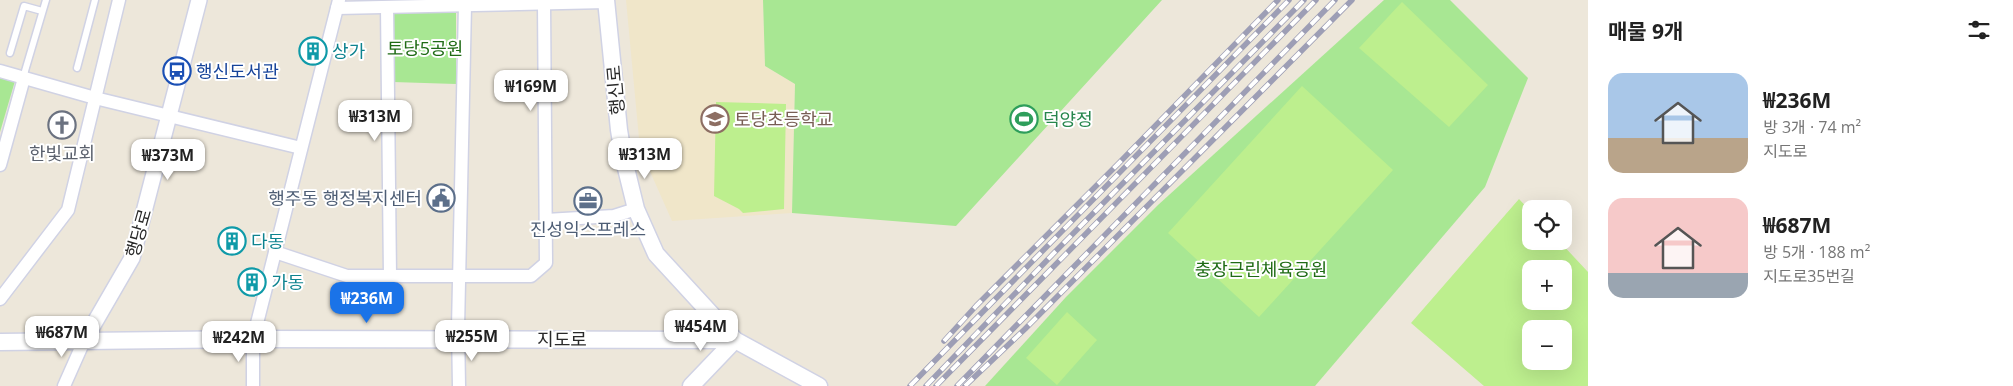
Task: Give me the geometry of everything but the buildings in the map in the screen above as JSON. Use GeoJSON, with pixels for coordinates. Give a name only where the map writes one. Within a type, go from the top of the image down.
{"type":"FeatureCollection","features":[{"type":"Feature","properties":{"kind":"main road","name":"행신로"},"geometry":{"type":"LineString","coordinates":[[606,1],[618,130],[636,209],[656,254],[735,340],[819,386]]}},
{"type":"Feature","properties":{"kind":"main road","name":"지도로"},"geometry":{"type":"LineString","coordinates":[[0,342],[253,339],[735,340]]}},
{"type":"Feature","properties":{"kind":"main road"},"geometry":{"type":"LineString","coordinates":[[691,386],[735,340]]}},
{"type":"Feature","properties":{"kind":"street"},"geometry":{"type":"LineString","coordinates":[[0,299],[68,210],[119,0]]}},
{"type":"Feature","properties":{"kind":"street","name":"행당로"},"geometry":{"type":"LineString","coordinates":[[84,341],[132,258],[199,0]]}},
{"type":"Feature","properties":{"kind":"street"},"geometry":{"type":"LineString","coordinates":[[253,386],[253,339],[338,4],[387,7],[606,1]]}},
{"type":"Feature","properties":{"kind":"street"},"geometry":{"type":"LineString","coordinates":[[274,252],[346,276],[531,276],[546,263],[544,4]]}},
{"type":"Feature","properties":{"kind":"street"},"geometry":{"type":"LineString","coordinates":[[459,386],[458,339],[465,5]]}},
{"type":"Feature","properties":{"kind":"street"},"geometry":{"type":"LineString","coordinates":[[387,7],[390,276]]}},
{"type":"Feature","properties":{"kind":"street"},"geometry":{"type":"LineString","coordinates":[[0,71],[95,98],[301,148]]}},
{"type":"Feature","properties":{"kind":"street"},"geometry":{"type":"LineString","coordinates":[[0,166],[24,78]]}},
{"type":"Feature","properties":{"kind":"street"},"geometry":{"type":"LineString","coordinates":[[546,220],[614,216],[636,209]]}},
{"type":"Feature","properties":{"kind":"street"},"geometry":{"type":"LineString","coordinates":[[64,386],[84,341]]}},
{"type":"Feature","properties":{"kind":"lane"},"geometry":{"type":"LineString","coordinates":[[24,78],[46,0]]}},
{"type":"Feature","properties":{"kind":"lane"},"geometry":{"type":"LineString","coordinates":[[77,68],[95,0]]}},
{"type":"Feature","properties":{"kind":"lane"},"geometry":{"type":"LineString","coordinates":[[10,53],[24,6],[42,11]]}},
{"type":"Feature","properties":{"kind":"shaded area","name":"토당초등학교"},"geometry":{"type":"Polygon","coordinates":[[[626,0],[763,0],[765,66],[795,84],[792,213],[672,221],[640,149],[626,0]]]}},
{"type":"Feature","properties":{"kind":"green space"},"geometry":{"type":"Polygon","coordinates":[[[763,0],[1162,0],[956,226],[792,213],[795,84],[765,66],[763,0]]]}},
{"type":"Feature","properties":{"kind":"green space","name":"충장근린체육공원"},"geometry":{"type":"Polygon","coordinates":[[[1384,0],[1450,0],[1528,78],[1485,187],[1315,386],[985,386],[1066,297],[1158,205],[1384,0]]]}},
{"type":"Feature","properties":{"kind":"green space"},"geometry":{"type":"Polygon","coordinates":[[[1402,2],[1488,85],[1449,127],[1359,48],[1402,2]]]}},
{"type":"Feature","properties":{"kind":"green space","name":"토당5공원"},"geometry":{"type":"Polygon","coordinates":[[[394,12],[456,13],[456,84],[393,82],[394,12]]]}},
{"type":"Feature","properties":{"kind":"green space"},"geometry":{"type":"Polygon","coordinates":[[[0,78],[15,81],[0,132],[0,78]]]}},
{"type":"Feature","properties":{"kind":"green space"},"geometry":{"type":"Polygon","coordinates":[[[1302,86],[1393,170],[1259,317],[1168,233],[1302,86]]]}},
{"type":"Feature","properties":{"kind":"green space"},"geometry":{"type":"Polygon","coordinates":[[[716,102],[786,104],[784,209],[743,213],[714,196],[716,102]]]}},
{"type":"Feature","properties":{"kind":"green space"},"geometry":{"type":"Polygon","coordinates":[[[1519,199],[1522,202],[1522,250],[1567,250],[1588,272],[1588,386],[1484,386],[1411,323],[1519,199]]]}},
{"type":"Feature","properties":{"kind":"green space"},"geometry":{"type":"Polygon","coordinates":[[[1067,312],[1097,340],[1057,385],[1026,358],[1067,312]]]}},
{"type":"Feature","properties":{"kind":"railway"},"geometry":{"type":"LineString","coordinates":[[944,341],[976,306],[1278,0]]}},
{"type":"Feature","properties":{"kind":"railway"},"geometry":{"type":"LineString","coordinates":[[910,386],[1289,0]]}},
{"type":"Feature","properties":{"kind":"railway"},"geometry":{"type":"LineString","coordinates":[[926,386],[1052,255],[1304,0]]}},
{"type":"Feature","properties":{"kind":"railway"},"geometry":{"type":"LineString","coordinates":[[936,386],[1316,0]]}},
{"type":"Feature","properties":{"kind":"railway"},"geometry":{"type":"LineString","coordinates":[[957,386],[1335,0]]}},
{"type":"Feature","properties":{"kind":"railway"},"geometry":{"type":"LineString","coordinates":[[965,386],[1025,329],[1352,0]]}},
{"type":"Feature","properties":{"kind":"place","name":"상가"},"geometry":{"type":"Point","coordinates":[313,51]}},
{"type":"Feature","properties":{"kind":"place","name":"행신도서관"},"geometry":{"type":"Point","coordinates":[177,71]}},
{"type":"Feature","properties":{"kind":"place","name":"토당초등학교"},"geometry":{"type":"Point","coordinates":[715,119]}},
{"type":"Feature","properties":{"kind":"place","name":"덕양정"},"geometry":{"type":"Point","coordinates":[1024,119]}},
{"type":"Feature","properties":{"kind":"place","name":"한빛교회"},"geometry":{"type":"Point","coordinates":[62,125]}},
{"type":"Feature","properties":{"kind":"place","name":"행주동 행정복지센터"},"geometry":{"type":"Point","coordinates":[441,198]}},
{"type":"Feature","properties":{"kind":"place","name":"진성익스프레스"},"geometry":{"type":"Point","coordinates":[588,201]}},
{"type":"Feature","properties":{"kind":"place","name":"다동"},"geometry":{"type":"Point","coordinates":[232,241]}},
{"type":"Feature","properties":{"kind":"place","name":"가동"},"geometry":{"type":"Point","coordinates":[252,282]}}]}
